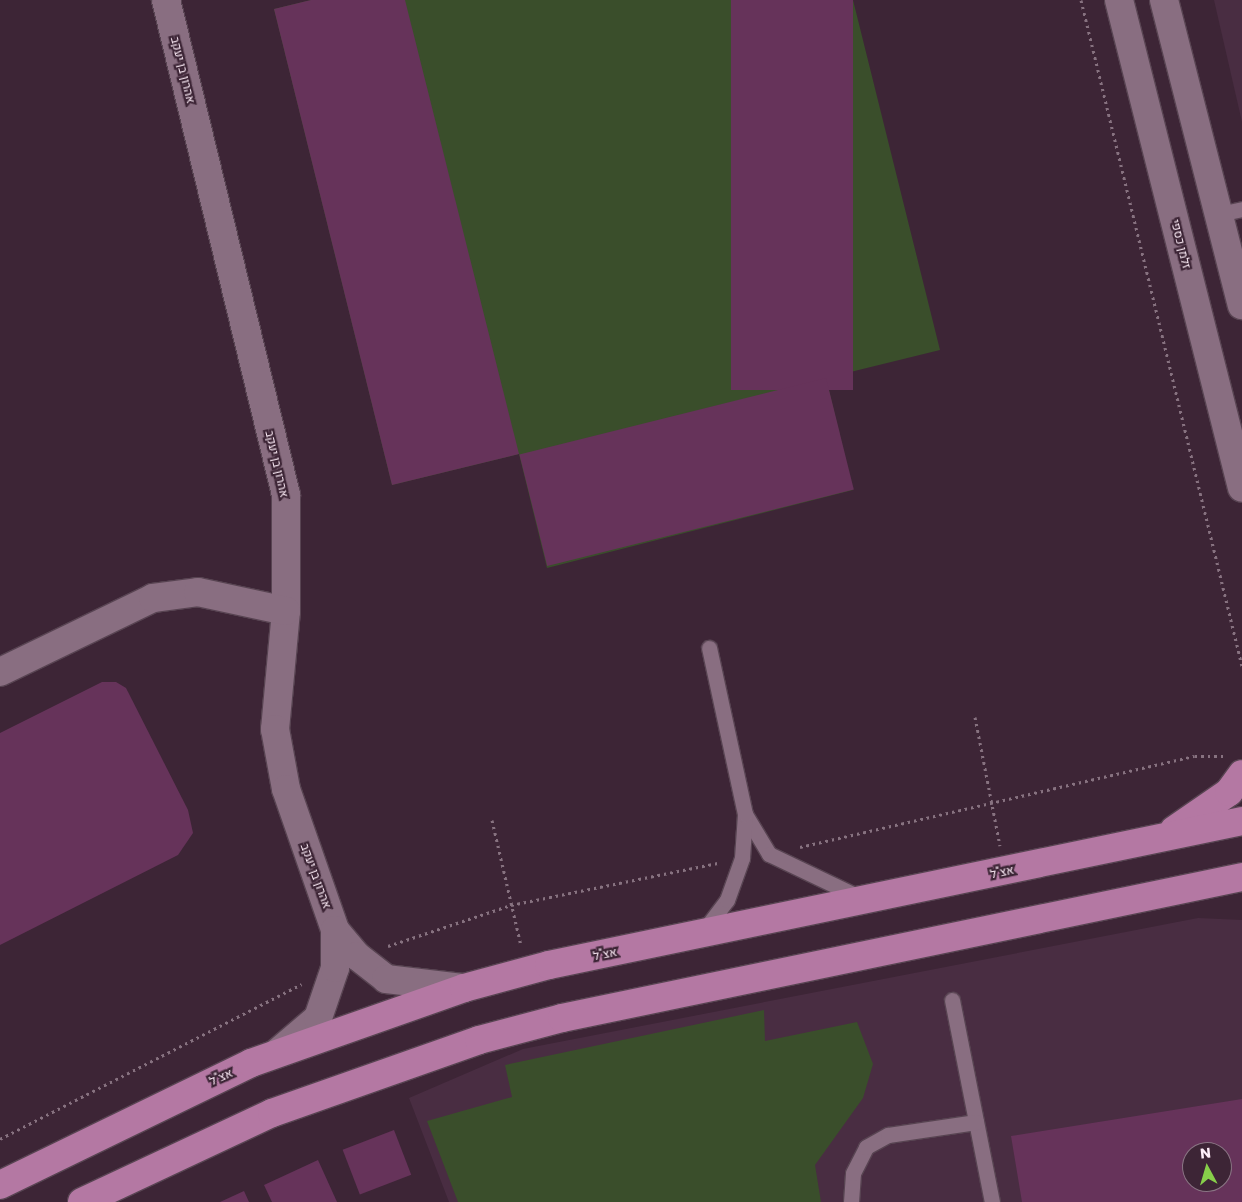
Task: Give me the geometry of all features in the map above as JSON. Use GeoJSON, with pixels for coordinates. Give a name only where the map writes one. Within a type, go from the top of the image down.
{"type":"FeatureCollection","features":[{"type":"Feature","properties":{"kind":"main road"},"geometry":{"type":"LineString","coordinates":[[1155,841],[1202,814],[1237,765]]}},
{"type":"Feature","properties":{"kind":"main road","name":"אצ\"ל"},"geometry":{"type":"LineString","coordinates":[[0,1185],[114,1126],[277,1053],[464,988],[527,971],[1155,841],[1242,821]]}},
{"type":"Feature","properties":{"kind":"main road"},"geometry":{"type":"LineString","coordinates":[[82,1202],[272,1113],[480,1040],[562,1018],[1206,886],[1242,877]]}},
{"type":"Feature","properties":{"kind":"main road"},"geometry":{"type":"LineString","coordinates":[[1206,886],[1242,892]]}},
{"type":"Feature","properties":{"kind":"street","name":"אהרון בן יעקב"},"geometry":{"type":"LineString","coordinates":[[166,0],[286,495],[286,612],[275,729],[286,789],[346,962],[386,980],[464,988]]}},
{"type":"Feature","properties":{"kind":"street","name":"זלמן כספי"},"geometry":{"type":"LineString","coordinates":[[1119,0],[1242,488]]}},
{"type":"Feature","properties":{"kind":"street"},"geometry":{"type":"LineString","coordinates":[[1164,0],[1231,211],[1242,305]]}},
{"type":"Feature","properties":{"kind":"street"},"geometry":{"type":"LineString","coordinates":[[0,672],[153,598],[198,592],[286,612]]}},
{"type":"Feature","properties":{"kind":"street"},"geometry":{"type":"LineString","coordinates":[[277,1053],[318,1018],[346,962]]}},
{"type":"Feature","properties":{"kind":"lane"},"geometry":{"type":"LineString","coordinates":[[701,934],[728,900],[742,858],[745,814],[709,648]]}},
{"type":"Feature","properties":{"kind":"lane"},"geometry":{"type":"LineString","coordinates":[[745,814],[769,854],[866,900]]}},
{"type":"Feature","properties":{"kind":"lane"},"geometry":{"type":"LineString","coordinates":[[952,1000],[992,1202]]}},
{"type":"Feature","properties":{"kind":"lane"},"geometry":{"type":"LineString","coordinates":[[851,1202],[853,1173],[866,1147],[888,1135],[976,1122]]}},
{"type":"Feature","properties":{"kind":"path"},"geometry":{"type":"LineString","coordinates":[[1081,0],[1242,666]]}},
{"type":"Feature","properties":{"kind":"path"},"geometry":{"type":"LineString","coordinates":[[974,717],[1005,872]]}},
{"type":"Feature","properties":{"kind":"path"},"geometry":{"type":"LineString","coordinates":[[769,854],[991,801],[1195,756],[1237,765]]}},
{"type":"Feature","properties":{"kind":"path"},"geometry":{"type":"LineString","coordinates":[[492,820],[527,971]]}},
{"type":"Feature","properties":{"kind":"path"},"geometry":{"type":"LineString","coordinates":[[0,1139],[346,962],[511,905],[742,858]]}},
{"type":"Feature","properties":{"kind":"shaded area"},"geometry":{"type":"Polygon","coordinates":[[[1214,0],[1242,0],[1242,122],[1214,0]]]}},
{"type":"Feature","properties":{"kind":"shaded area"},"geometry":{"type":"Polygon","coordinates":[[[1198,918],[1242,920],[1242,1202],[449,1202],[409,1098],[523,1049],[1198,918]]]}},
{"type":"Feature","properties":{"kind":"green space"},"geometry":{"type":"Polygon","coordinates":[[[311,0],[853,0],[940,350],[826,378],[853,490],[547,568],[519,454],[392,485],[274,9],[311,0]]]}},
{"type":"Feature","properties":{"kind":"green space"},"geometry":{"type":"Polygon","coordinates":[[[764,1010],[765,1041],[857,1022],[873,1064],[863,1098],[815,1165],[821,1202],[458,1202],[427,1121],[512,1097],[505,1065],[764,1010]]]}},
{"type":"Feature","properties":{"kind":"building"},"geometry":{"type":"Polygon","coordinates":[[[311,0],[405,0],[519,454],[392,485],[274,9],[311,0]]]}},
{"type":"Feature","properties":{"kind":"building"},"geometry":{"type":"Polygon","coordinates":[[[731,0],[853,0],[853,390],[731,390],[731,0]]]}},
{"type":"Feature","properties":{"kind":"building"},"geometry":{"type":"Polygon","coordinates":[[[826,378],[854,490],[547,566],[519,454],[826,378]]]}},
{"type":"Feature","properties":{"kind":"building"},"geometry":{"type":"Polygon","coordinates":[[[102,682],[116,682],[126,688],[188,810],[193,833],[178,855],[0,945],[0,733],[102,682]]]}},
{"type":"Feature","properties":{"kind":"building"},"geometry":{"type":"Polygon","coordinates":[[[1242,1099],[1242,1202],[1022,1202],[1011,1136],[1242,1099]]]}},
{"type":"Feature","properties":{"kind":"building"},"geometry":{"type":"Polygon","coordinates":[[[394,1130],[411,1175],[360,1195],[343,1150],[394,1130]]]}},
{"type":"Feature","properties":{"kind":"building"},"geometry":{"type":"Polygon","coordinates":[[[318,1160],[337,1202],[272,1202],[264,1185],[318,1160]]]}},
{"type":"Feature","properties":{"kind":"building"},"geometry":{"type":"Polygon","coordinates":[[[244,1191],[249,1202],[220,1202],[244,1191]]]}}]}
